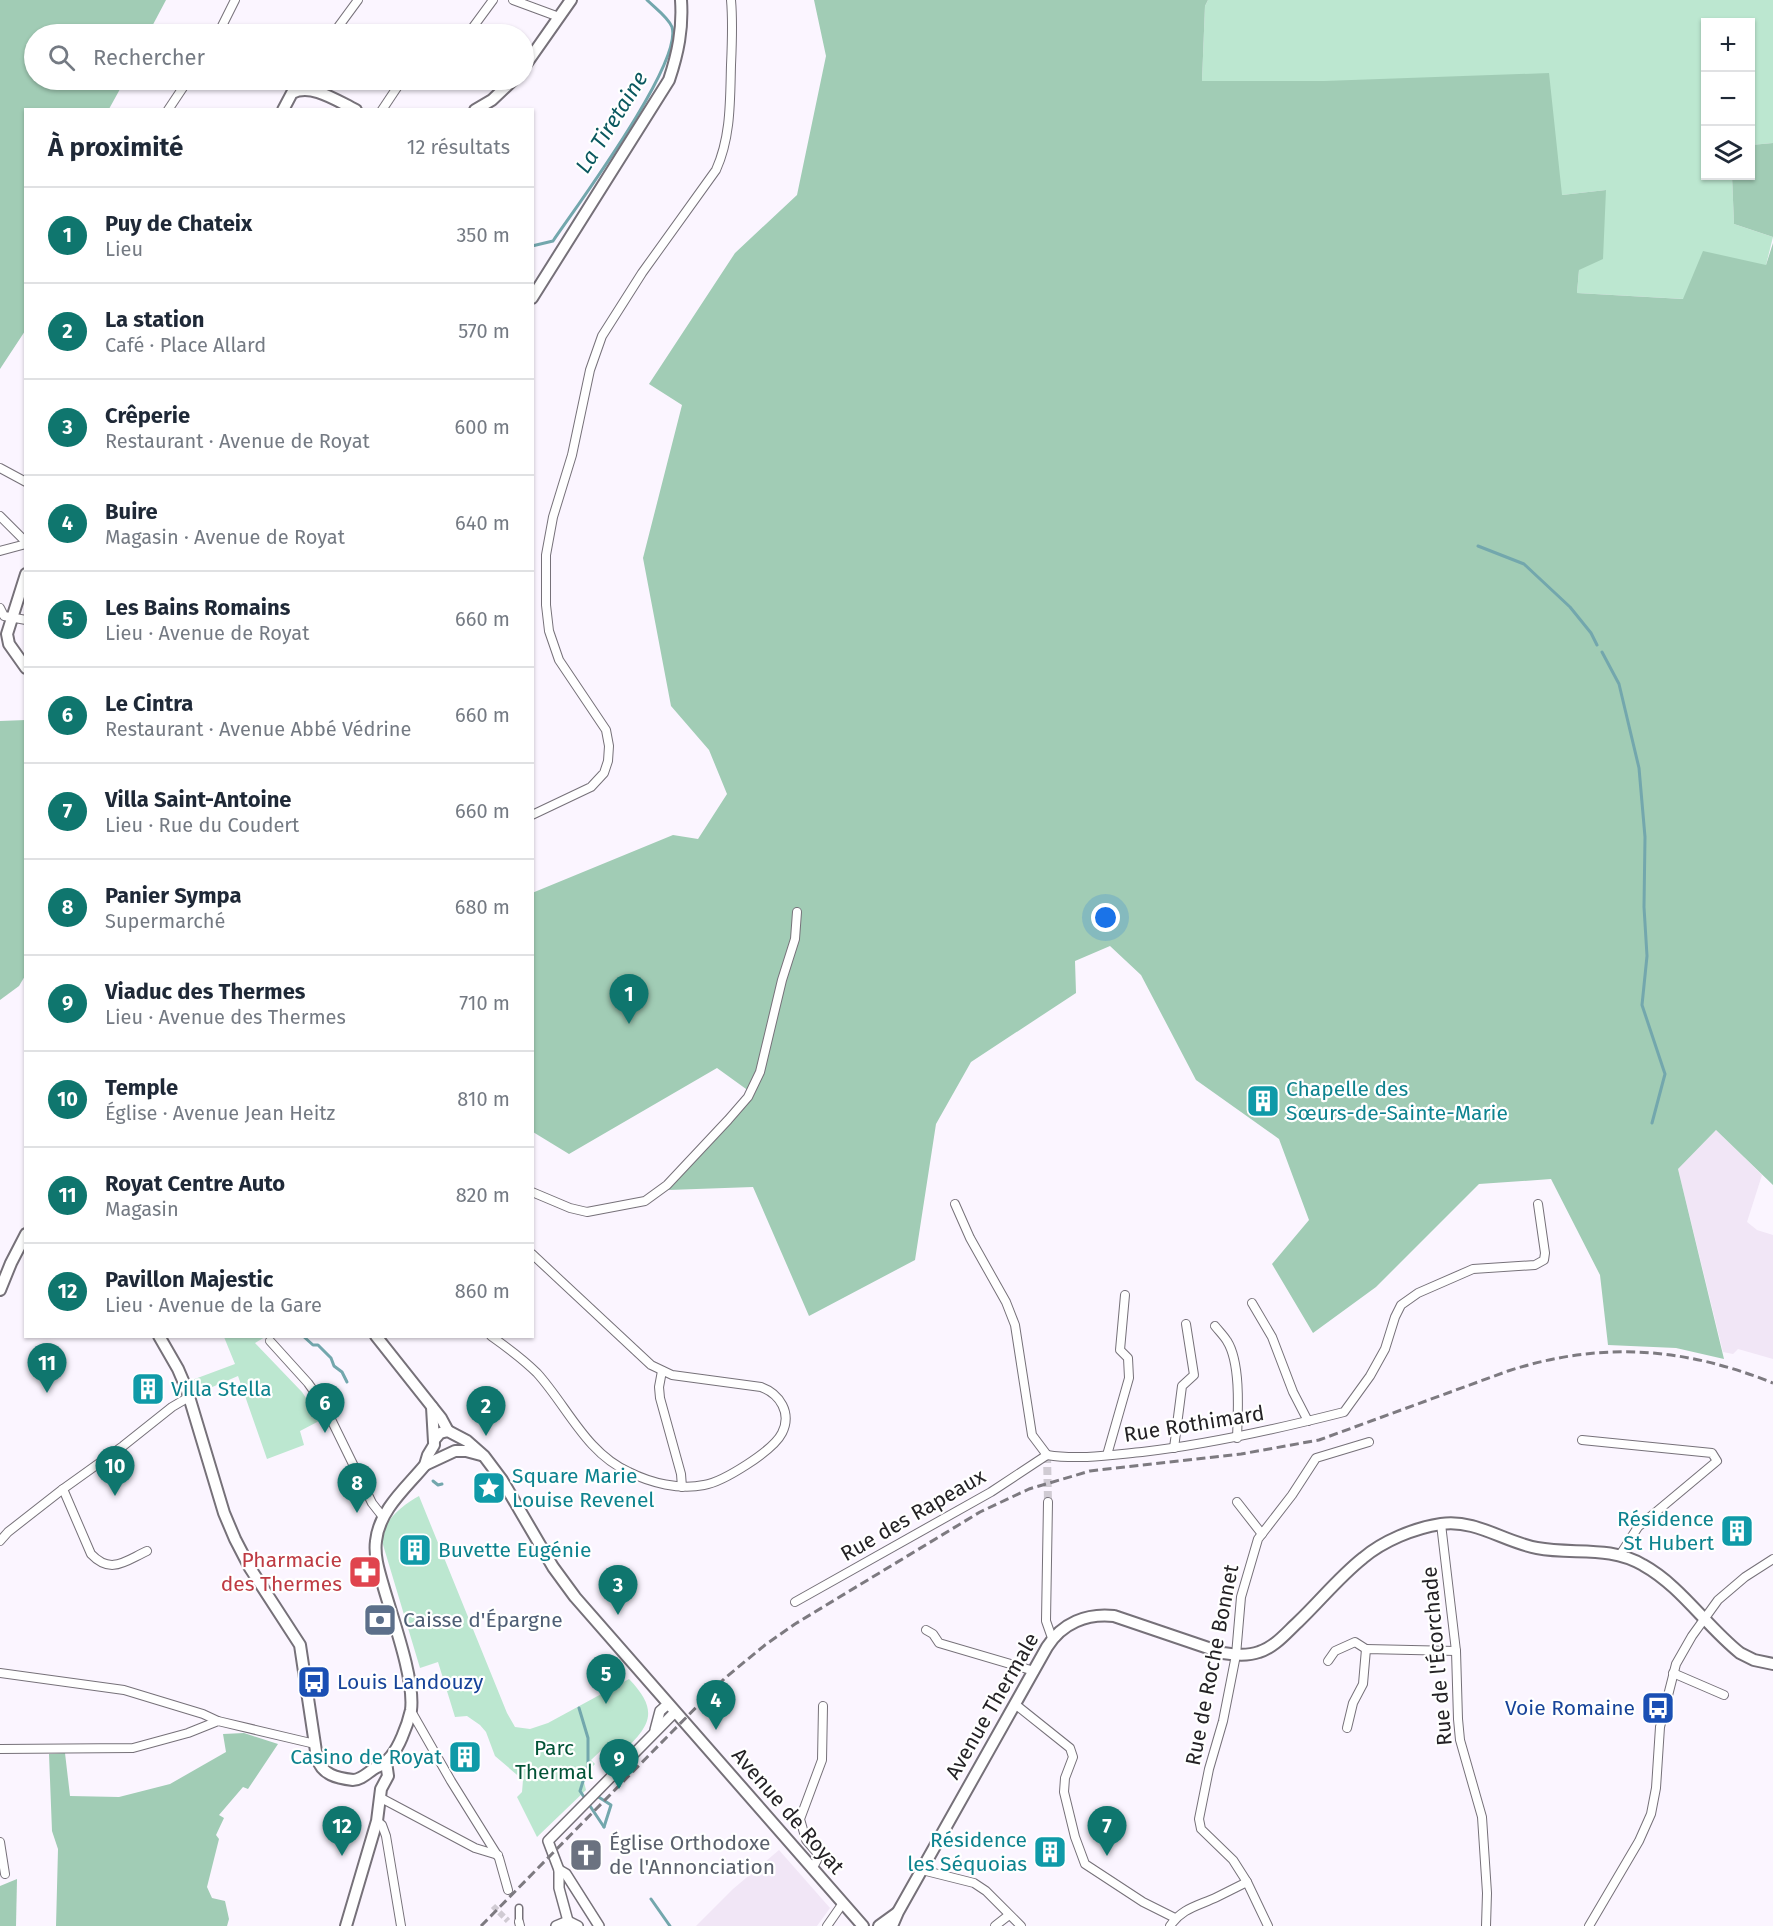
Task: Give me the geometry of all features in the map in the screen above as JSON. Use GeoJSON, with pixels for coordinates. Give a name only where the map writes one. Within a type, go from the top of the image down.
{"type":"FeatureCollection","features":[{"type":"Feature","properties":{"kind":"main road"},"geometry":{"type":"LineString","coordinates":[[534,53],[571,0]]}},
{"type":"Feature","properties":{"kind":"main road"},"geometry":{"type":"LineString","coordinates":[[534,295],[669,80],[679,51],[681,0]]}},
{"type":"Feature","properties":{"kind":"main road"},"geometry":{"type":"LineString","coordinates":[[284,108],[295,90]]}},
{"type":"Feature","properties":{"kind":"main road"},"geometry":{"type":"LineString","coordinates":[[314,90],[352,108]]}},
{"type":"Feature","properties":{"kind":"main road"},"geometry":{"type":"LineString","coordinates":[[491,105],[504,90]]}},
{"type":"Feature","properties":{"kind":"main road"},"geometry":{"type":"LineString","coordinates":[[24,580],[10,618],[7,634],[9,645],[24,665]]}},
{"type":"Feature","properties":{"kind":"main road"},"geometry":{"type":"LineString","coordinates":[[0,1290],[24,1238]]}},
{"type":"Feature","properties":{"kind":"main road"},"geometry":{"type":"LineString","coordinates":[[160,1338],[178,1369],[189,1397],[224,1514],[235,1539],[250,1568],[300,1645],[306,1670],[319,1764],[331,1775],[354,1780],[386,1762],[399,1744],[411,1711],[409,1678],[376,1557],[376,1538],[383,1517],[425,1465],[440,1433],[452,1434]]}},
{"type":"Feature","properties":{"kind":"main road"},"geometry":{"type":"LineString","coordinates":[[378,1338],[458,1442],[449,1453],[425,1465]]}},
{"type":"Feature","properties":{"kind":"main road"},"geometry":{"type":"LineString","coordinates":[[432,1407],[434,1443],[437,1451],[449,1453],[466,1451],[484,1456]]}},
{"type":"Feature","properties":{"kind":"main road","name":"Avenue de Royat"},"geometry":{"type":"LineString","coordinates":[[452,1434],[467,1441],[484,1456],[568,1589],[863,1926]]}},
{"type":"Feature","properties":{"kind":"main road","name":"Avenue Thermale"},"geometry":{"type":"LineString","coordinates":[[892,1926],[1052,1638],[1060,1630],[1075,1622],[1097,1616],[1114,1616],[1218,1652],[1236,1655],[1259,1652],[1276,1643],[1371,1552],[1408,1533],[1442,1524],[1459,1524],[1476,1527],[1538,1548],[1601,1551],[1633,1560],[1652,1571],[1740,1653],[1754,1660],[1773,1664]]}},
{"type":"Feature","properties":{"kind":"main road"},"geometry":{"type":"LineString","coordinates":[[346,1926],[377,1821],[381,1793],[388,1776],[386,1762]]}},
{"type":"Feature","properties":{"kind":"main road"},"geometry":{"type":"LineString","coordinates":[[368,1771],[381,1793]]}},
{"type":"Feature","properties":{"kind":"main road","name":"Avenue Thermale"},"geometry":{"type":"LineString","coordinates":[[879,1926],[898,1912]]}},
{"type":"Feature","properties":{"kind":"street"},"geometry":{"type":"LineString","coordinates":[[224,24],[235,0]]}},
{"type":"Feature","properties":{"kind":"street"},"geometry":{"type":"LineString","coordinates":[[340,24],[358,0]]}},
{"type":"Feature","properties":{"kind":"street"},"geometry":{"type":"LineString","coordinates":[[476,24],[494,0]]}},
{"type":"Feature","properties":{"kind":"street"},"geometry":{"type":"LineString","coordinates":[[513,0],[559,17]]}},
{"type":"Feature","properties":{"kind":"street"},"geometry":{"type":"LineString","coordinates":[[534,814],[591,788],[604,773],[608,761],[609,746],[606,730],[559,660],[549,631],[546,605],[546,555],[553,518],[572,455],[590,370],[602,336],[642,273],[716,171],[724,152],[730,103],[731,0]]}},
{"type":"Feature","properties":{"kind":"street"},"geometry":{"type":"LineString","coordinates":[[169,108],[181,90]]}},
{"type":"Feature","properties":{"kind":"street"},"geometry":{"type":"LineString","coordinates":[[383,108],[395,90]]}},
{"type":"Feature","properties":{"kind":"street"},"geometry":{"type":"LineString","coordinates":[[0,468],[24,481]]}},
{"type":"Feature","properties":{"kind":"street"},"geometry":{"type":"LineString","coordinates":[[0,516],[24,541]]}},
{"type":"Feature","properties":{"kind":"street"},"geometry":{"type":"LineString","coordinates":[[0,551],[24,544]]}},
{"type":"Feature","properties":{"kind":"street"},"geometry":{"type":"LineString","coordinates":[[0,608],[4,616],[24,619]]}},
{"type":"Feature","properties":{"kind":"street"},"geometry":{"type":"LineString","coordinates":[[534,1193],[570,1209],[587,1212],[645,1201],[667,1185],[698,1152],[748,1097],[755,1085],[795,939],[797,912]]}},
{"type":"Feature","properties":{"kind":"street"},"geometry":{"type":"LineString","coordinates":[[955,1204],[970,1238],[1006,1302],[1015,1325],[1032,1435],[1047,1455]]}},
{"type":"Feature","properties":{"kind":"street","name":"Rue Rothimard"},"geometry":{"type":"LineString","coordinates":[[1047,1455],[1066,1458],[1174,1448],[1237,1438],[1344,1412],[1370,1376],[1385,1349],[1401,1305],[1418,1293],[1473,1269],[1535,1265],[1544,1260],[1538,1204]]}},
{"type":"Feature","properties":{"kind":"street"},"geometry":{"type":"LineString","coordinates":[[494,1338],[517,1354],[538,1374],[598,1452],[611,1463],[652,1482],[682,1487],[702,1486],[717,1482],[735,1473],[777,1440],[782,1432],[786,1419],[784,1406],[771,1390],[672,1375],[651,1365],[534,1256]]}},
{"type":"Feature","properties":{"kind":"street"},"geometry":{"type":"LineString","coordinates":[[1107,1455],[1129,1378],[1128,1358],[1120,1350],[1125,1295]]}},
{"type":"Feature","properties":{"kind":"street"},"geometry":{"type":"LineString","coordinates":[[1252,1303],[1272,1337],[1293,1392],[1308,1421]]}},
{"type":"Feature","properties":{"kind":"street"},"geometry":{"type":"LineString","coordinates":[[1174,1448],[1182,1386],[1194,1375],[1186,1324]]}},
{"type":"Feature","properties":{"kind":"street"},"geometry":{"type":"LineString","coordinates":[[1215,1326],[1228,1341],[1232,1354],[1238,1405],[1237,1438]]}},
{"type":"Feature","properties":{"kind":"street"},"geometry":{"type":"LineString","coordinates":[[270,1341],[308,1383],[325,1407],[372,1503],[383,1517]]}},
{"type":"Feature","properties":{"kind":"street"},"geometry":{"type":"LineString","coordinates":[[662,1371],[659,1387],[660,1398],[681,1474],[682,1487]]}},
{"type":"Feature","properties":{"kind":"street"},"geometry":{"type":"LineString","coordinates":[[0,1541],[8,1532],[63,1489],[126,1444],[172,1407],[189,1397]]}},
{"type":"Feature","properties":{"kind":"street"},"geometry":{"type":"LineString","coordinates":[[1582,1440],[1712,1453],[1717,1461],[1638,1527],[1620,1555]]}},
{"type":"Feature","properties":{"kind":"street","name":"Rue de Roche Bonnet"},"geometry":{"type":"LineString","coordinates":[[1247,1882],[1233,1860],[1201,1829],[1199,1819],[1209,1769],[1223,1721],[1236,1655],[1240,1597],[1258,1539],[1293,1495],[1316,1458],[1370,1442]]}},
{"type":"Feature","properties":{"kind":"street","name":"Rue des Rapeaux"},"geometry":{"type":"LineString","coordinates":[[795,1602],[991,1492],[1047,1455]]}},
{"type":"Feature","properties":{"kind":"street"},"geometry":{"type":"LineString","coordinates":[[63,1489],[91,1554],[99,1563],[114,1566],[147,1551]]}},
{"type":"Feature","properties":{"kind":"street"},"geometry":{"type":"LineString","coordinates":[[1048,1502],[1046,1621],[1052,1638]]}},
{"type":"Feature","properties":{"kind":"street"},"geometry":{"type":"LineString","coordinates":[[1237,1502],[1262,1534]]}},
{"type":"Feature","properties":{"kind":"street","name":"Rue de l'Écorchade"},"geometry":{"type":"LineString","coordinates":[[1442,1524],[1456,1651],[1460,1740],[1482,1817],[1488,1893],[1486,1926]]}},
{"type":"Feature","properties":{"kind":"street"},"geometry":{"type":"LineString","coordinates":[[1589,1926],[1639,1840],[1651,1814],[1656,1788],[1660,1727],[1673,1673],[1688,1643],[1704,1619],[1730,1588],[1773,1559]]}},
{"type":"Feature","properties":{"kind":"street"},"geometry":{"type":"LineString","coordinates":[[926,1630],[933,1634],[939,1643],[1034,1671]]}},
{"type":"Feature","properties":{"kind":"street"},"geometry":{"type":"LineString","coordinates":[[1328,1661],[1335,1651],[1355,1642],[1366,1649],[1456,1651]]}},
{"type":"Feature","properties":{"kind":"street"},"geometry":{"type":"LineString","coordinates":[[1347,1728],[1353,1703],[1363,1684],[1366,1649]]}},
{"type":"Feature","properties":{"kind":"street"},"geometry":{"type":"LineString","coordinates":[[0,1673],[124,1690],[218,1721],[315,1743]]}},
{"type":"Feature","properties":{"kind":"street"},"geometry":{"type":"LineString","coordinates":[[1673,1673],[1724,1695]]}},
{"type":"Feature","properties":{"kind":"street"},"geometry":{"type":"LineString","coordinates":[[1015,1704],[1070,1748],[1073,1756],[1065,1778],[1064,1792],[1085,1864],[1143,1902],[1175,1918]]}},
{"type":"Feature","properties":{"kind":"street"},"geometry":{"type":"LineString","coordinates":[[812,1869],[818,1854],[806,1840],[800,1819],[822,1760],[823,1706]]}},
{"type":"Feature","properties":{"kind":"street"},"geometry":{"type":"LineString","coordinates":[[578,1926],[568,1921],[559,1888],[559,1870],[548,1841],[655,1730],[660,1711],[671,1708]]}},
{"type":"Feature","properties":{"kind":"street"},"geometry":{"type":"LineString","coordinates":[[411,1711],[450,1781],[498,1855],[508,1890]]}},
{"type":"Feature","properties":{"kind":"street"},"geometry":{"type":"LineString","coordinates":[[0,1749],[133,1748],[188,1733],[218,1721]]}},
{"type":"Feature","properties":{"kind":"street"},"geometry":{"type":"LineString","coordinates":[[381,1793],[475,1848],[498,1855]]}},
{"type":"Feature","properties":{"kind":"street"},"geometry":{"type":"LineString","coordinates":[[377,1821],[382,1825],[386,1836],[401,1926]]}},
{"type":"Feature","properties":{"kind":"street"},"geometry":{"type":"LineString","coordinates":[[0,1842],[5,1874]]}},
{"type":"Feature","properties":{"kind":"street"},"geometry":{"type":"LineString","coordinates":[[559,1870],[566,1874],[597,1922]]}},
{"type":"Feature","properties":{"kind":"street"},"geometry":{"type":"LineString","coordinates":[[922,1870],[974,1883],[986,1891],[1021,1926]]}},
{"type":"Feature","properties":{"kind":"street"},"geometry":{"type":"LineString","coordinates":[[1170,1926],[1175,1918],[1188,1908],[1216,1898],[1247,1882],[1268,1926]]}},
{"type":"Feature","properties":{"kind":"street"},"geometry":{"type":"LineString","coordinates":[[827,1926],[843,1903]]}},
{"type":"Feature","properties":{"kind":"street"},"geometry":{"type":"LineString","coordinates":[[519,1908],[519,1924]]}},
{"type":"Feature","properties":{"kind":"street"},"geometry":{"type":"LineString","coordinates":[[995,1926],[1009,1915]]}},
{"type":"Feature","properties":{"kind":"street"},"geometry":{"type":"LineString","coordinates":[[556,1926],[568,1921]]}},
{"type":"Feature","properties":{"kind":"shaded area"},"geometry":{"type":"Polygon","coordinates":[[[1716,1130],[1762,1175],[1747,1222],[1757,1230],[1773,1235],[1773,1359],[1738,1349],[1733,1354],[1723,1352],[1678,1169],[1716,1130]]]}},
{"type":"Feature","properties":{"kind":"shaded area"},"geometry":{"type":"Polygon","coordinates":[[[779,1850],[830,1908],[817,1926],[696,1926],[733,1889],[779,1850]]]}},
{"type":"Feature","properties":{"kind":"green space"},"geometry":{"type":"Polygon","coordinates":[[[0,0],[166,0],[153,24],[24,24],[24,90],[119,90],[110,108],[24,108],[24,333],[0,369],[0,0]]]}},
{"type":"Feature","properties":{"kind":"green space"},"geometry":{"type":"Polygon","coordinates":[[[814,0],[1208,0],[1205,6],[1202,81],[1324,81],[1549,73],[1562,195],[1606,190],[1603,259],[1579,270],[1577,293],[1683,299],[1703,251],[1766,265],[1773,243],[1773,1185],[1716,1130],[1678,1169],[1724,1359],[1676,1348],[1608,1345],[1600,1275],[1551,1179],[1479,1184],[1376,1287],[1313,1333],[1272,1264],[1309,1220],[1279,1139],[1196,1080],[1141,975],[1110,946],[1075,961],[1076,993],[971,1062],[936,1124],[915,1260],[809,1316],[753,1187],[668,1190],[753,1094],[717,1068],[569,1154],[534,1133],[534,892],[673,835],[698,839],[727,794],[709,750],[671,706],[643,558],[682,405],[649,384],[735,253],[797,195],[826,56],[814,0]]]}},
{"type":"Feature","properties":{"kind":"green space"},"geometry":{"type":"Polygon","coordinates":[[[1208,0],[1773,0],[1773,143],[1755,145],[1755,18],[1701,18],[1701,180],[1732,180],[1734,224],[1773,237],[1766,265],[1684,299],[1577,293],[1579,270],[1606,190],[1562,195],[1324,81],[1202,81],[1205,6],[1208,0]]]}},
{"type":"Feature","properties":{"kind":"green space"},"geometry":{"type":"Polygon","coordinates":[[[1773,143],[1773,237],[1734,224],[1732,180],[1755,180],[1755,145],[1773,143]]]}},
{"type":"Feature","properties":{"kind":"green space"},"geometry":{"type":"Polygon","coordinates":[[[24,720],[24,978],[19,986],[0,1000],[0,721],[24,720]]]}},
{"type":"Feature","properties":{"kind":"green space"},"geometry":{"type":"Polygon","coordinates":[[[224,1338],[263,1338],[255,1343],[302,1392],[321,1420],[300,1431],[304,1445],[267,1459],[238,1376],[189,1397],[184,1383],[235,1364],[224,1338]]]}},
{"type":"Feature","properties":{"kind":"green space","name":"Parc Thermal"},"geometry":{"type":"Polygon","coordinates":[[[419,1496],[507,1713],[515,1727],[530,1729],[548,1723],[629,1679],[646,1702],[647,1720],[637,1738],[618,1757],[608,1744],[591,1760],[595,1764],[590,1769],[592,1773],[584,1782],[586,1790],[537,1837],[517,1797],[522,1792],[523,1780],[495,1756],[486,1732],[480,1725],[467,1716],[455,1717],[438,1662],[420,1668],[381,1538],[386,1525],[396,1513],[419,1496]]]}},
{"type":"Feature","properties":{"kind":"green space"},"geometry":{"type":"Polygon","coordinates":[[[244,1733],[278,1744],[248,1789],[243,1787],[219,1815],[224,1818],[216,1835],[219,1839],[207,1887],[212,1898],[225,1901],[229,1919],[227,1926],[56,1926],[58,1849],[52,1831],[49,1754],[65,1753],[70,1796],[119,1797],[170,1784],[226,1752],[223,1734],[244,1733]]]}},
{"type":"Feature","properties":{"kind":"green space"},"geometry":{"type":"Polygon","coordinates":[[[17,1879],[16,1926],[0,1926],[0,1886],[17,1879]]]}},
{"type":"Feature","properties":{"kind":"waterway","name":"La Tiretaine"},"geometry":{"type":"LineString","coordinates":[[534,246],[553,241],[625,135],[661,71],[671,45],[672,27],[647,0]]}},
{"type":"Feature","properties":{"kind":"waterway"},"geometry":{"type":"LineString","coordinates":[[1478,546],[1524,564],[1570,607],[1591,633],[1597,645]]}},
{"type":"Feature","properties":{"kind":"waterway"},"geometry":{"type":"LineString","coordinates":[[1602,652],[1619,684],[1639,768],[1645,837],[1644,907],[1647,956],[1642,1005],[1665,1074],[1652,1123]]}},
{"type":"Feature","properties":{"kind":"waterway","name":"La Tiretaine"},"geometry":{"type":"LineString","coordinates":[[305,1338],[313,1345],[318,1345],[331,1358],[334,1366],[342,1372],[347,1382]]}},
{"type":"Feature","properties":{"kind":"waterway","name":"La Tiretaine"},"geometry":{"type":"LineString","coordinates":[[433,1481],[438,1485],[442,1484]]}},
{"type":"Feature","properties":{"kind":"waterway"},"geometry":{"type":"LineString","coordinates":[[579,1708],[588,1738],[588,1765],[580,1791],[604,1827]]}},
{"type":"Feature","properties":{"kind":"waterway"},"geometry":{"type":"LineString","coordinates":[[597,1796],[611,1805],[604,1827]]}},
{"type":"Feature","properties":{"kind":"waterway"},"geometry":{"type":"LineString","coordinates":[[651,1899],[670,1926]]}},
{"type":"Feature","properties":{"kind":"tunnel"},"geometry":{"type":"LineString","coordinates":[[1047,1455],[1048,1502]]}},
{"type":"Feature","properties":{"kind":"tunnel"},"geometry":{"type":"LineString","coordinates":[[493,1906],[508,1921]]}},
{"type":"Feature","properties":{"kind":"railway"},"geometry":{"type":"LineString","coordinates":[[481,1926],[725,1678],[765,1645],[795,1624],[980,1512],[1029,1489],[1090,1471],[1241,1454],[1319,1440],[1508,1371],[1542,1361],[1576,1355],[1609,1352],[1674,1355],[1740,1371],[1773,1383]]}},
{"type":"Feature","properties":{"kind":"place","name":"Puy de Chateix"},"geometry":{"type":"Point","coordinates":[629,1024]}},
{"type":"Feature","properties":{"kind":"place","name":"Chapelle des Sœurs-de-Sainte-Marie"},"geometry":{"type":"Point","coordinates":[1263,1101]}},
{"type":"Feature","properties":{"kind":"place","name":"Villa Stella"},"geometry":{"type":"Point","coordinates":[148,1389]}},
{"type":"Feature","properties":{"kind":"place","name":"Royat Centre Auto"},"geometry":{"type":"Point","coordinates":[47,1393]}},
{"type":"Feature","properties":{"kind":"place","name":"Le Cintra"},"geometry":{"type":"Point","coordinates":[325,1433]}},
{"type":"Feature","properties":{"kind":"place","name":"La station"},"geometry":{"type":"Point","coordinates":[486,1436]}},
{"type":"Feature","properties":{"kind":"place","name":"Square Marie Louise Revenel"},"geometry":{"type":"Point","coordinates":[489,1488]}},
{"type":"Feature","properties":{"kind":"place","name":"Temple"},"geometry":{"type":"Point","coordinates":[115,1496]}},
{"type":"Feature","properties":{"kind":"place","name":"Panier Sympa"},"geometry":{"type":"Point","coordinates":[357,1513]}},
{"type":"Feature","properties":{"kind":"place","name":"Résidence St Hubert"},"geometry":{"type":"Point","coordinates":[1737,1531]}},
{"type":"Feature","properties":{"kind":"place","name":"Buvette Eugénie"},"geometry":{"type":"Point","coordinates":[415,1550]}},
{"type":"Feature","properties":{"kind":"place","name":"Pharmacie des Thermes"},"geometry":{"type":"Point","coordinates":[365,1572]}},
{"type":"Feature","properties":{"kind":"place","name":"Crêperie"},"geometry":{"type":"Point","coordinates":[618,1615]}},
{"type":"Feature","properties":{"kind":"place","name":"Caisse d'Épargne"},"geometry":{"type":"Point","coordinates":[380,1620]}},
{"type":"Feature","properties":{"kind":"place","name":"Louis Landouzy"},"geometry":{"type":"Point","coordinates":[314,1682]}},
{"type":"Feature","properties":{"kind":"place","name":"Les Bains Romains"},"geometry":{"type":"Point","coordinates":[606,1704]}},
{"type":"Feature","properties":{"kind":"place","name":"Voie Romaine"},"geometry":{"type":"Point","coordinates":[1658,1708]}},
{"type":"Feature","properties":{"kind":"place","name":"Buire"},"geometry":{"type":"Point","coordinates":[716,1730]}},
{"type":"Feature","properties":{"kind":"place","name":"Casino de Royat"},"geometry":{"type":"Point","coordinates":[465,1757]}},
{"type":"Feature","properties":{"kind":"place","name":"Viaduc des Thermes"},"geometry":{"type":"Point","coordinates":[619,1789]}},
{"type":"Feature","properties":{"kind":"place","name":"Résidence les Séquoias"},"geometry":{"type":"Point","coordinates":[1050,1852]}},
{"type":"Feature","properties":{"kind":"place","name":"Église Orthodoxe de l'Annonciation"},"geometry":{"type":"Point","coordinates":[586,1855]}},
{"type":"Feature","properties":{"kind":"place","name":"Pavillon Majestic"},"geometry":{"type":"Point","coordinates":[342,1856]}},
{"type":"Feature","properties":{"kind":"place","name":"Villa Saint-Antoine"},"geometry":{"type":"Point","coordinates":[1107,1856]}}]}
